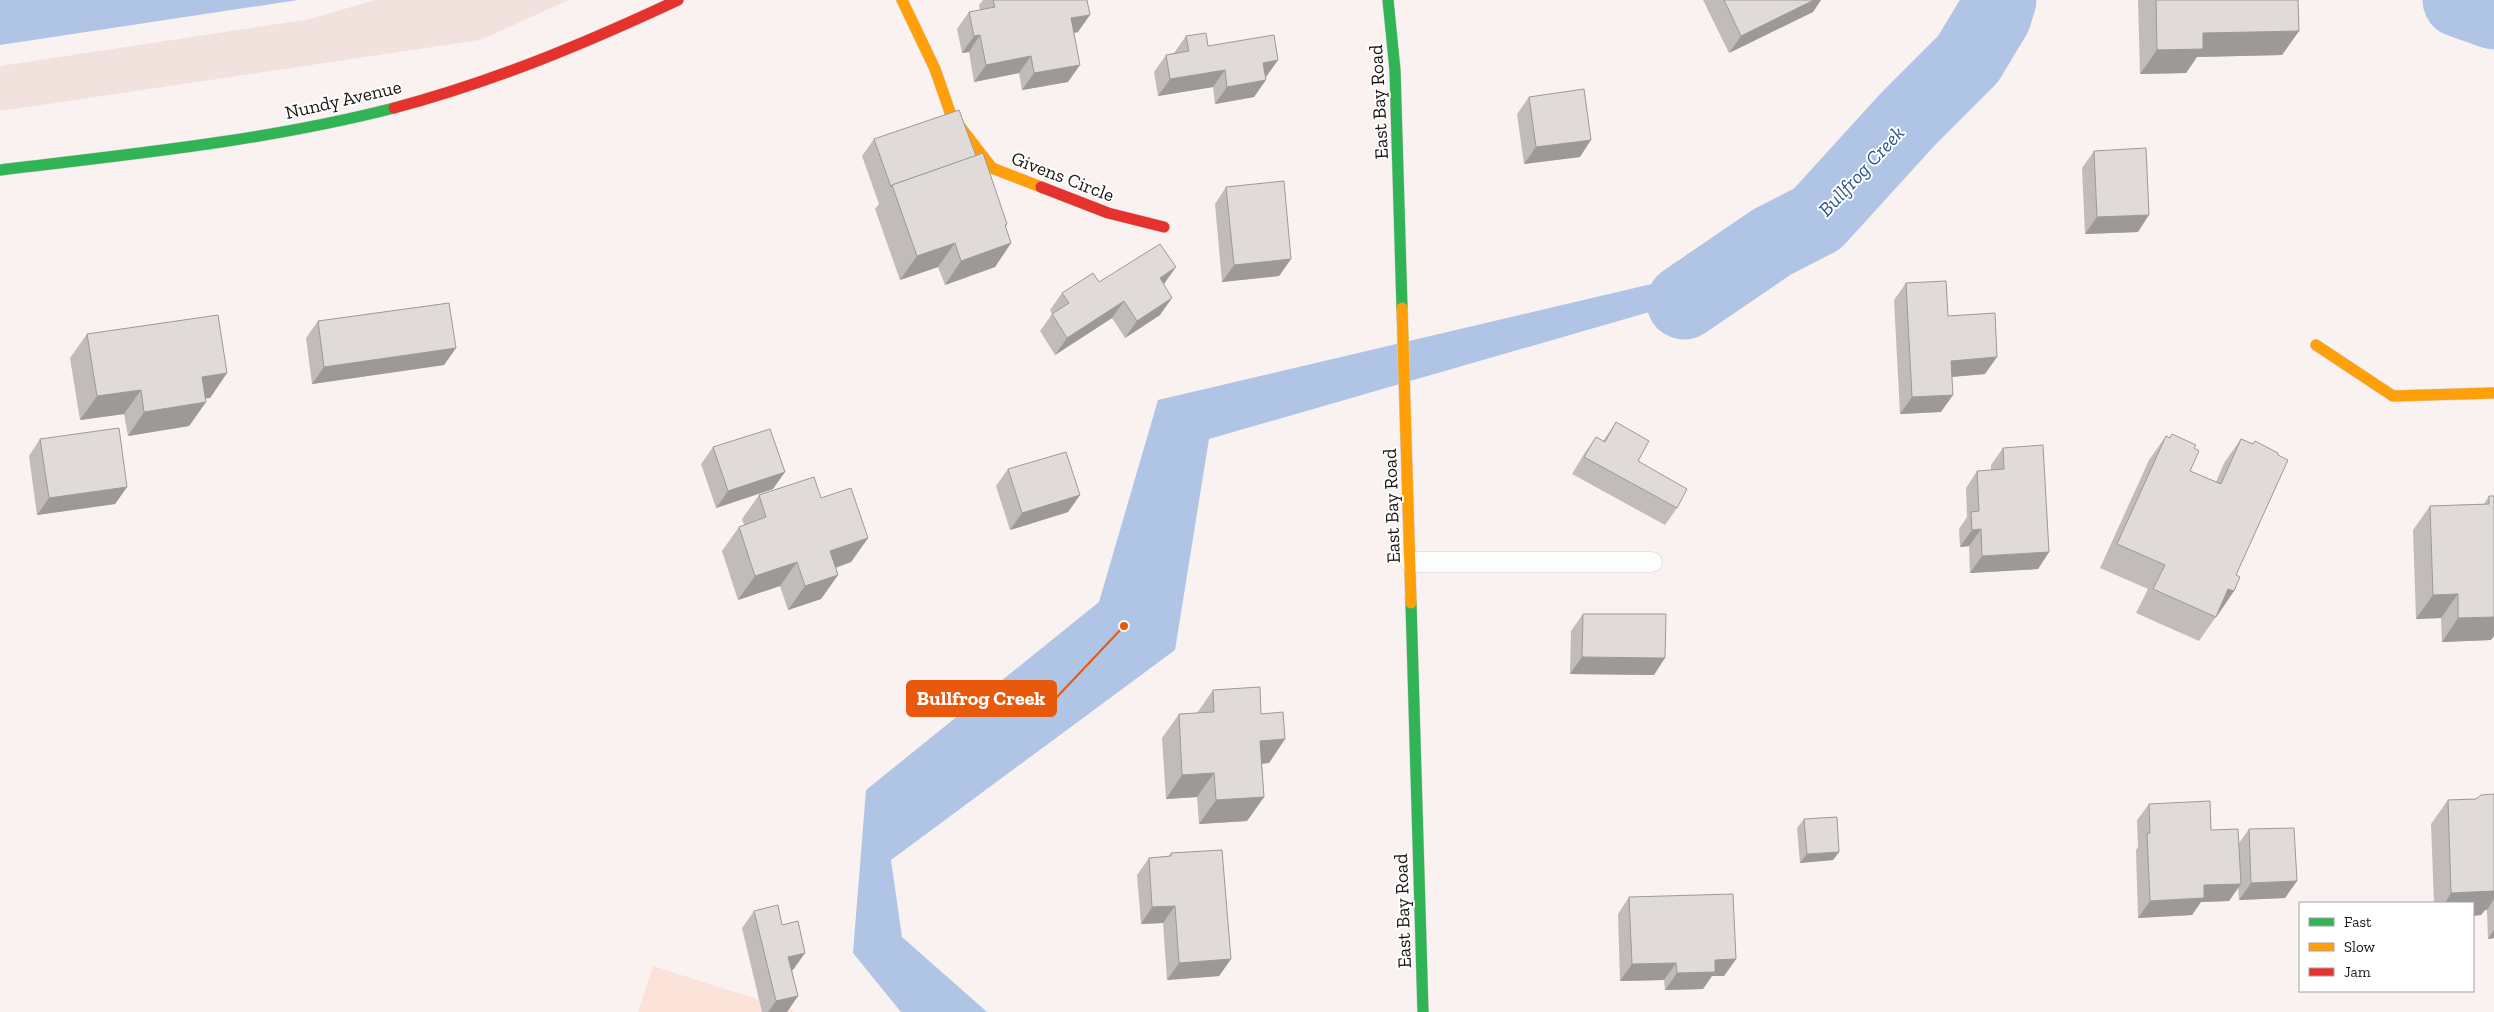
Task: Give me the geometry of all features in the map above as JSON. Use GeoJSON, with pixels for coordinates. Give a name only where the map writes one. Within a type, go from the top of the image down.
{"type":"FeatureCollection","features":[{"type":"Feature","properties":{"kind":"street","name":"Nundy Avenue"},"geometry":{"type":"LineString","coordinates":[[0,170],[259,135],[378,112],[521,68],[582,44],[678,0]]}},
{"type":"Feature","properties":{"kind":"street","name":"Givens Circle"},"geometry":{"type":"LineString","coordinates":[[902,0],[934,69],[951,115],[992,168],[1108,213],[1164,227]]}},
{"type":"Feature","properties":{"kind":"street","name":"East Bay Road"},"geometry":{"type":"LineString","coordinates":[[1388,0],[1395,70],[1400,208],[1423,1012]]}},
{"type":"Feature","properties":{"kind":"street"},"geometry":{"type":"LineString","coordinates":[[2316,345],[2393,396],[2494,393]]}},
{"type":"Feature","properties":{"kind":"lane"},"geometry":{"type":"LineString","coordinates":[[1410,562],[1652,562]]}},
{"type":"Feature","properties":{"kind":"shaded area"},"geometry":{"type":"Polygon","coordinates":[[[375,0],[569,0],[480,40],[0,111],[0,66],[310,19],[375,0]]]}},
{"type":"Feature","properties":{"kind":"shaded area"},"geometry":{"type":"Polygon","coordinates":[[[653,966],[794,1011],[794,1012],[638,1012],[653,966]]]}},
{"type":"Feature","properties":{"kind":"water"},"geometry":{"type":"Polygon","coordinates":[[[0,0],[298,0],[0,45],[0,0]]]}},
{"type":"Feature","properties":{"kind":"water"},"geometry":{"type":"Polygon","coordinates":[[[1694,274],[1684,302],[1209,439],[1175,650],[891,860],[902,937],[987,1012],[901,1012],[853,953],[866,790],[1099,602],[1158,400],[1694,274]]]}},
{"type":"Feature","properties":{"kind":"building"},"geometry":{"type":"Polygon","coordinates":[[[993,0],[1087,0],[1090,15],[1071,18],[1080,65],[1034,73],[1031,56],[986,65],[980,35],[974,36],[969,12],[995,7],[993,0]]]}},
{"type":"Feature","properties":{"kind":"building"},"geometry":{"type":"Polygon","coordinates":[[[1724,0],[1814,0],[1741,36],[1724,0]]]}},
{"type":"Feature","properties":{"kind":"building"},"geometry":{"type":"Polygon","coordinates":[[[2156,0],[2298,0],[2299,31],[2203,33],[2203,49],[2157,50],[2156,0]]]}},
{"type":"Feature","properties":{"kind":"building"},"geometry":{"type":"Polygon","coordinates":[[[1206,33],[1208,46],[1274,35],[1278,60],[1263,63],[1266,80],[1227,87],[1225,70],[1170,79],[1166,55],[1189,51],[1186,36],[1206,33]]]}},
{"type":"Feature","properties":{"kind":"building"},"geometry":{"type":"Polygon","coordinates":[[[1584,89],[1591,140],[1536,147],[1529,97],[1584,89]]]}},
{"type":"Feature","properties":{"kind":"building"},"geometry":{"type":"Polygon","coordinates":[[[959,110],[976,156],[892,185],[891,187],[874,139],[959,110]]]}},
{"type":"Feature","properties":{"kind":"building"},"geometry":{"type":"Polygon","coordinates":[[[2146,148],[2149,215],[2097,217],[2094,151],[2146,148]]]}},
{"type":"Feature","properties":{"kind":"building"},"geometry":{"type":"Polygon","coordinates":[[[983,153],[1007,224],[1005,225],[1011,243],[961,261],[955,243],[917,256],[892,185],[983,153]]]}},
{"type":"Feature","properties":{"kind":"building"},"geometry":{"type":"Polygon","coordinates":[[[1284,181],[1291,259],[1234,265],[1226,187],[1284,181]]]}},
{"type":"Feature","properties":{"kind":"building"},"geometry":{"type":"Polygon","coordinates":[[[1160,244],[1176,267],[1160,278],[1172,298],[1137,321],[1124,301],[1067,338],[1052,314],[1069,303],[1062,293],[1093,273],[1099,282],[1160,244]]]}},
{"type":"Feature","properties":{"kind":"building"},"geometry":{"type":"Polygon","coordinates":[[[1946,281],[1948,316],[1995,313],[1997,357],[1951,361],[1953,395],[1912,397],[1906,283],[1946,281]]]}},
{"type":"Feature","properties":{"kind":"building"},"geometry":{"type":"Polygon","coordinates":[[[449,303],[456,348],[324,367],[318,321],[449,303]]]}},
{"type":"Feature","properties":{"kind":"building"},"geometry":{"type":"Polygon","coordinates":[[[218,315],[227,373],[202,377],[206,402],[144,412],[141,390],[97,396],[87,334],[218,315]]]}},
{"type":"Feature","properties":{"kind":"building"},"geometry":{"type":"Polygon","coordinates":[[[1616,422],[1649,441],[1638,461],[1687,489],[1677,508],[1584,457],[1596,437],[1605,442],[1616,422]]]}},
{"type":"Feature","properties":{"kind":"building"},"geometry":{"type":"Polygon","coordinates":[[[119,428],[127,487],[49,498],[40,439],[119,428]]]}},
{"type":"Feature","properties":{"kind":"building"},"geometry":{"type":"Polygon","coordinates":[[[770,429],[785,472],[728,491],[713,447],[770,429]]]}},
{"type":"Feature","properties":{"kind":"building"},"geometry":{"type":"Polygon","coordinates":[[[2172,434],[2196,445],[2194,448],[2199,451],[2190,471],[2221,484],[2241,439],[2253,444],[2255,441],[2288,460],[2236,575],[2240,577],[2234,591],[2228,589],[2216,617],[2153,589],[2165,565],[2117,544],[2166,436],[2170,438],[2172,434]]]}},
{"type":"Feature","properties":{"kind":"building"},"geometry":{"type":"Polygon","coordinates":[[[2043,445],[2049,552],[1982,556],[1981,529],[1972,530],[1971,512],[1979,511],[1977,471],[2004,469],[2003,448],[2043,445]]]}},
{"type":"Feature","properties":{"kind":"building"},"geometry":{"type":"Polygon","coordinates":[[[1066,452],[1080,495],[1022,513],[1008,469],[1066,452]]]}},
{"type":"Feature","properties":{"kind":"building"},"geometry":{"type":"Polygon","coordinates":[[[814,477],[821,498],[851,488],[868,538],[830,551],[838,575],[805,586],[797,562],[755,576],[739,527],[766,517],[759,495],[814,477]]]}},
{"type":"Feature","properties":{"kind":"building"},"geometry":{"type":"Polygon","coordinates":[[[2489,496],[2494,496],[2494,617],[2458,618],[2458,594],[2433,595],[2430,506],[2489,504],[2489,496]]]}},
{"type":"Feature","properties":{"kind":"building"},"geometry":{"type":"Polygon","coordinates":[[[1583,614],[1666,614],[1665,658],[1582,657],[1583,614]]]}},
{"type":"Feature","properties":{"kind":"building"},"geometry":{"type":"Polygon","coordinates":[[[1260,687],[1261,714],[1283,712],[1285,739],[1260,741],[1264,797],[1216,800],[1214,773],[1182,775],[1179,714],[1214,712],[1213,690],[1260,687]]]}},
{"type":"Feature","properties":{"kind":"building"},"geometry":{"type":"Polygon","coordinates":[[[2494,794],[2494,891],[2451,893],[2448,800],[2476,799],[2481,795],[2494,794]]]}},
{"type":"Feature","properties":{"kind":"building"},"geometry":{"type":"Polygon","coordinates":[[[2210,801],[2211,830],[2238,829],[2241,884],[2204,885],[2204,898],[2150,901],[2147,833],[2150,833],[2149,804],[2210,801]]]}},
{"type":"Feature","properties":{"kind":"building"},"geometry":{"type":"Polygon","coordinates":[[[1837,817],[1839,852],[1807,854],[1804,819],[1837,817]]]}},
{"type":"Feature","properties":{"kind":"building"},"geometry":{"type":"Polygon","coordinates":[[[2294,828],[2297,881],[2251,883],[2249,829],[2294,828]]]}},
{"type":"Feature","properties":{"kind":"building"},"geometry":{"type":"Polygon","coordinates":[[[1222,850],[1231,959],[1179,963],[1175,906],[1152,907],[1149,858],[1171,856],[1171,853],[1222,850]]]}},
{"type":"Feature","properties":{"kind":"building"},"geometry":{"type":"Polygon","coordinates":[[[1733,894],[1736,959],[1715,960],[1715,972],[1677,973],[1676,963],[1632,964],[1629,897],[1733,894]]]}},
{"type":"Feature","properties":{"kind":"building"},"geometry":{"type":"Polygon","coordinates":[[[778,905],[782,925],[798,921],[805,953],[788,957],[798,996],[776,1001],[754,911],[778,905]]]}},
{"type":"Feature","properties":{"kind":"waterway","name":"Bullfrog Creek"},"geometry":{"type":"LineString","coordinates":[[1684,302],[1772,242],[1817,219],[1908,119],[1968,59],[1994,16],[1999,0]]}},
{"type":"Feature","properties":{"kind":"waterway","name":"Bullfrog Creek"},"geometry":{"type":"LineString","coordinates":[[2460,0],[2494,12]]}},
{"type":"Feature","properties":{"kind":"traffic: fast"},"geometry":{"type":"LineString","coordinates":[[1388,0],[1395,70],[1402,308]]}},
{"type":"Feature","properties":{"kind":"traffic: fast"},"geometry":{"type":"LineString","coordinates":[[0,170],[247,138],[394,108]]}},
{"type":"Feature","properties":{"kind":"traffic: fast"},"geometry":{"type":"LineString","coordinates":[[1411,603],[1423,1012]]}},
{"type":"Feature","properties":{"kind":"traffic: slow"},"geometry":{"type":"LineString","coordinates":[[902,0],[935,69],[951,115],[992,168],[1041,187]]}},
{"type":"Feature","properties":{"kind":"traffic: slow"},"geometry":{"type":"LineString","coordinates":[[1402,308],[1411,603]]}},
{"type":"Feature","properties":{"kind":"traffic: slow"},"geometry":{"type":"LineString","coordinates":[[2316,345],[2393,396],[2494,393]]}},
{"type":"Feature","properties":{"kind":"traffic: jam"},"geometry":{"type":"LineString","coordinates":[[394,108],[503,74],[609,31],[678,0]]}},
{"type":"Feature","properties":{"kind":"traffic: jam"},"geometry":{"type":"LineString","coordinates":[[1041,187],[1108,213],[1164,227]]}},
{"type":"Feature","properties":{"kind":"place","name":"Bullfrog Creek"},"geometry":{"type":"Point","coordinates":[1124,626]}}]}
